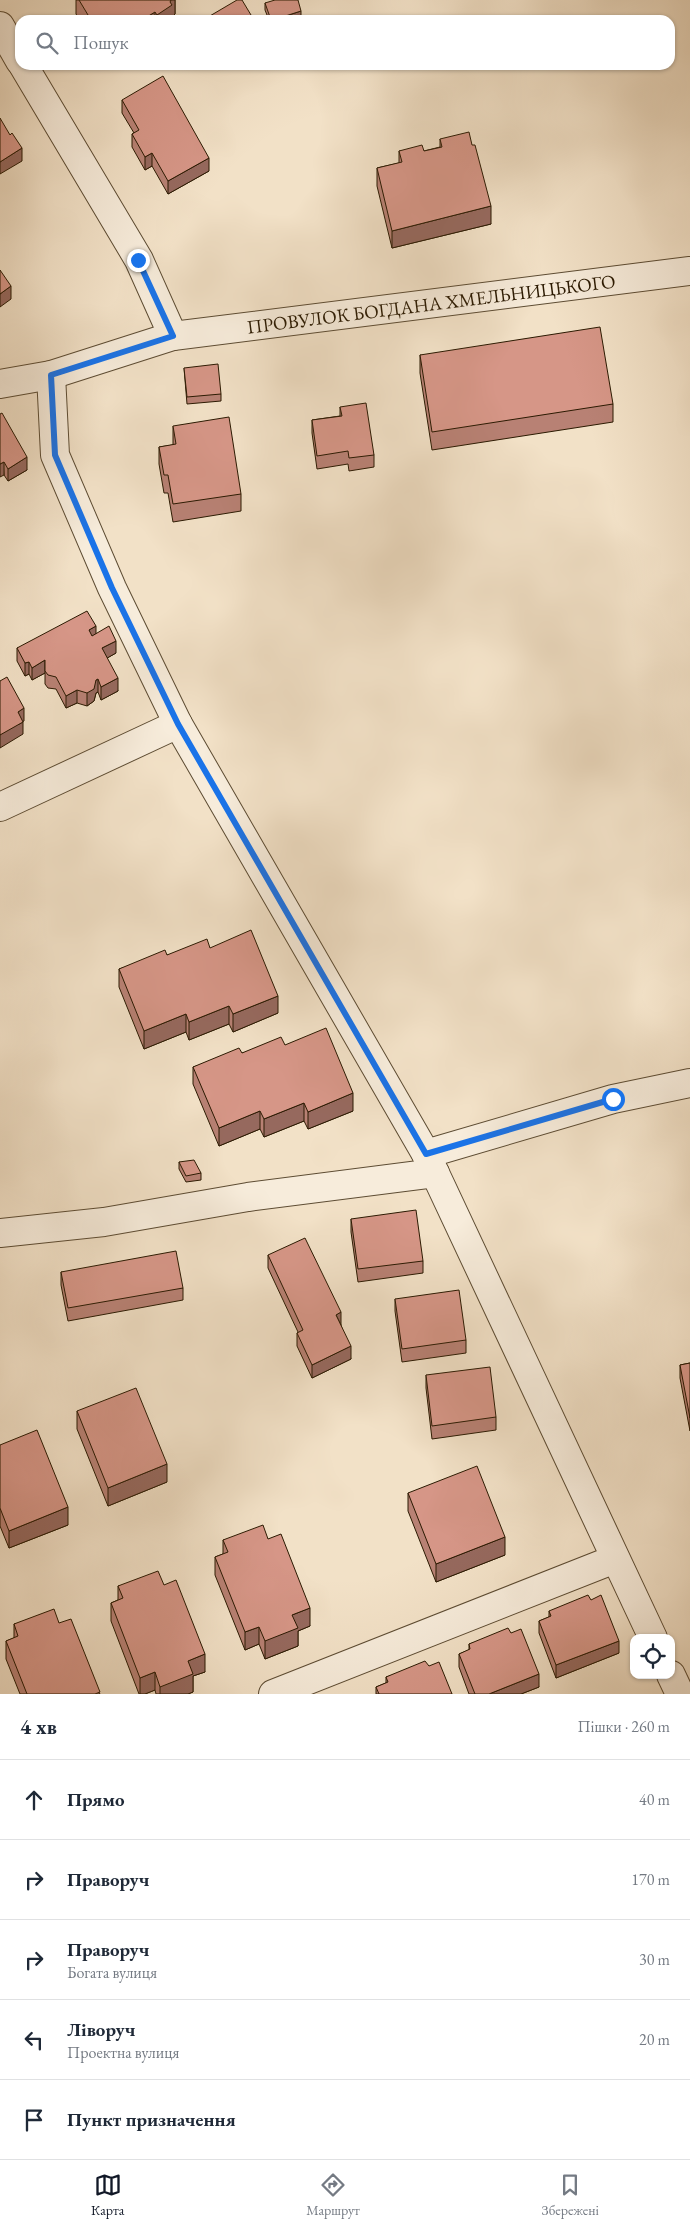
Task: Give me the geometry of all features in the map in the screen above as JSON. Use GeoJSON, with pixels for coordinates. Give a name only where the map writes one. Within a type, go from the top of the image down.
{"type":"FeatureCollection","features":[{"type":"Feature","properties":{"kind":"street"},"geometry":{"type":"LineString","coordinates":[[0,26],[15,52]]}},
{"type":"Feature","properties":{"kind":"street"},"geometry":{"type":"LineString","coordinates":[[26,70],[138,260],[173,336]]}},
{"type":"Feature","properties":{"kind":"street","name":"ПРОВУЛОК БОГДАНА ХМЕЛЬНИЦЬКОГО"},"geometry":{"type":"LineString","coordinates":[[0,384],[51,375],[173,336],[690,271]]}},
{"type":"Feature","properties":{"kind":"street"},"geometry":{"type":"LineString","coordinates":[[51,375],[55,455],[112,588],[178,724],[431,1163],[651,1634]]}},
{"type":"Feature","properties":{"kind":"street"},"geometry":{"type":"LineString","coordinates":[[0,807],[178,724]]}},
{"type":"Feature","properties":{"kind":"street"},"geometry":{"type":"LineString","coordinates":[[0,1234],[104,1222],[431,1163],[613,1099],[690,1083]]}},
{"type":"Feature","properties":{"kind":"street"},"geometry":{"type":"LineString","coordinates":[[273,1694],[615,1558]]}},
{"type":"Feature","properties":{"kind":"street"},"geometry":{"type":"LineString","coordinates":[[673,1679],[680,1694]]}},
{"type":"Feature","properties":{"kind":"building"},"geometry":{"type":"Polygon","coordinates":[[[79,0],[171,0],[172,5],[157,15],[155,12],[150,15],[88,15],[79,0]]]}},
{"type":"Feature","properties":{"kind":"building"},"geometry":{"type":"Polygon","coordinates":[[[237,0],[242,0],[251,15],[212,15],[237,0]]]}},
{"type":"Feature","properties":{"kind":"building"},"geometry":{"type":"Polygon","coordinates":[[[275,0],[298,0],[301,11],[289,15],[269,15],[265,3],[275,0]]]}},
{"type":"Feature","properties":{"kind":"building"},"geometry":{"type":"Polygon","coordinates":[[[163,76],[209,158],[168,181],[152,153],[145,157],[132,134],[139,130],[122,100],[163,76]]]}},
{"type":"Feature","properties":{"kind":"building"},"geometry":{"type":"Polygon","coordinates":[[[0,118],[10,135],[12,133],[22,148],[0,162],[0,118]]]}},
{"type":"Feature","properties":{"kind":"building"},"geometry":{"type":"Polygon","coordinates":[[[469,132],[472,145],[475,145],[491,206],[392,231],[377,168],[402,162],[399,151],[422,145],[424,151],[442,147],[440,139],[469,132]]]}},
{"type":"Feature","properties":{"kind":"building"},"geometry":{"type":"Polygon","coordinates":[[[0,270],[11,286],[0,294],[0,270]]]}},
{"type":"Feature","properties":{"kind":"building"},"geometry":{"type":"Polygon","coordinates":[[[600,327],[613,404],[432,432],[420,355],[600,327]]]}},
{"type":"Feature","properties":{"kind":"building"},"geometry":{"type":"Polygon","coordinates":[[[218,364],[221,394],[187,397],[184,368],[218,364]]]}},
{"type":"Feature","properties":{"kind":"building"},"geometry":{"type":"Polygon","coordinates":[[[366,403],[374,455],[349,458],[348,451],[317,456],[312,420],[342,416],[340,407],[366,403]]]}},
{"type":"Feature","properties":{"kind":"building"},"geometry":{"type":"Polygon","coordinates":[[[2,413],[27,457],[8,469],[4,462],[0,464],[0,414],[2,413]]]}},
{"type":"Feature","properties":{"kind":"building"},"geometry":{"type":"Polygon","coordinates":[[[229,417],[241,494],[173,504],[168,475],[164,475],[159,447],[176,444],[173,426],[229,417]]]}},
{"type":"Feature","properties":{"kind":"building"},"geometry":{"type":"Polygon","coordinates":[[[87,611],[96,626],[89,630],[92,636],[109,626],[116,641],[102,648],[118,678],[101,687],[98,679],[94,689],[87,693],[77,690],[66,696],[56,677],[48,675],[45,671],[45,660],[32,668],[29,662],[25,663],[17,648],[87,611]]]}},
{"type":"Feature","properties":{"kind":"building"},"geometry":{"type":"Polygon","coordinates":[[[7,677],[24,708],[18,712],[23,722],[0,735],[0,681],[7,677]]]}},
{"type":"Feature","properties":{"kind":"building"},"geometry":{"type":"Polygon","coordinates":[[[251,930],[278,996],[233,1014],[229,1006],[189,1022],[186,1014],[144,1031],[119,969],[165,950],[167,955],[207,939],[210,948],[251,930]]]}},
{"type":"Feature","properties":{"kind":"building"},"geometry":{"type":"Polygon","coordinates":[[[326,1028],[353,1093],[308,1112],[304,1103],[264,1119],[260,1111],[219,1128],[193,1067],[239,1048],[242,1053],[281,1037],[285,1045],[326,1028]]]}},
{"type":"Feature","properties":{"kind":"building"},"geometry":{"type":"Polygon","coordinates":[[[194,1160],[201,1173],[186,1176],[179,1162],[194,1160]]]}},
{"type":"Feature","properties":{"kind":"building"},"geometry":{"type":"Polygon","coordinates":[[[416,1210],[423,1261],[358,1269],[351,1219],[416,1210]]]}},
{"type":"Feature","properties":{"kind":"building"},"geometry":{"type":"Polygon","coordinates":[[[305,1238],[341,1312],[336,1315],[351,1346],[312,1365],[297,1333],[303,1330],[268,1255],[305,1238]]]}},
{"type":"Feature","properties":{"kind":"building"},"geometry":{"type":"Polygon","coordinates":[[[176,1251],[183,1288],[68,1308],[61,1272],[176,1251]]]}},
{"type":"Feature","properties":{"kind":"building"},"geometry":{"type":"Polygon","coordinates":[[[459,1290],[466,1340],[402,1349],[395,1299],[459,1290]]]}},
{"type":"Feature","properties":{"kind":"building"},"geometry":{"type":"Polygon","coordinates":[[[690,1363],[690,1418],[680,1365],[690,1363]]]}},
{"type":"Feature","properties":{"kind":"building"},"geometry":{"type":"Polygon","coordinates":[[[490,1367],[496,1417],[432,1426],[426,1375],[490,1367]]]}},
{"type":"Feature","properties":{"kind":"building"},"geometry":{"type":"Polygon","coordinates":[[[136,1388],[167,1464],[108,1488],[77,1411],[136,1388]]]}},
{"type":"Feature","properties":{"kind":"building"},"geometry":{"type":"Polygon","coordinates":[[[37,1430],[68,1507],[9,1531],[0,1508],[0,1445],[37,1430]]]}},
{"type":"Feature","properties":{"kind":"building"},"geometry":{"type":"Polygon","coordinates":[[[477,1466],[505,1537],[436,1564],[408,1493],[477,1466]]]}},
{"type":"Feature","properties":{"kind":"building"},"geometry":{"type":"Polygon","coordinates":[[[263,1525],[268,1539],[281,1534],[310,1608],[292,1615],[298,1628],[265,1641],[259,1627],[245,1632],[215,1557],[228,1552],[223,1540],[263,1525]]]}},
{"type":"Feature","properties":{"kind":"building"},"geometry":{"type":"Polygon","coordinates":[[[158,1571],[164,1585],[176,1580],[205,1654],[188,1661],[193,1674],[160,1687],[155,1672],[140,1678],[111,1603],[123,1598],[118,1586],[158,1571]]]}},
{"type":"Feature","properties":{"kind":"building"},"geometry":{"type":"Polygon","coordinates":[[[588,1595],[591,1600],[601,1595],[619,1641],[556,1665],[539,1621],[551,1616],[549,1611],[588,1595]]]}},
{"type":"Feature","properties":{"kind":"building"},"geometry":{"type":"Polygon","coordinates":[[[54,1609],[59,1623],[71,1619],[100,1692],[95,1694],[27,1694],[6,1641],[18,1636],[14,1624],[54,1609]]]}},
{"type":"Feature","properties":{"kind":"building"},"geometry":{"type":"Polygon","coordinates":[[[508,1628],[511,1633],[521,1629],[539,1674],[489,1694],[475,1694],[459,1654],[470,1649],[469,1644],[508,1628]]]}},
{"type":"Feature","properties":{"kind":"building"},"geometry":{"type":"Polygon","coordinates":[[[425,1661],[429,1666],[439,1662],[452,1694],[379,1694],[376,1687],[388,1682],[386,1677],[425,1661]]]}},
{"type":"Feature","properties":{"kind":"route"},"geometry":{"type":"LineString","coordinates":[[138,260],[173,336],[51,375],[55,455],[112,588],[178,724],[426,1154],[613,1099]]}}]}
